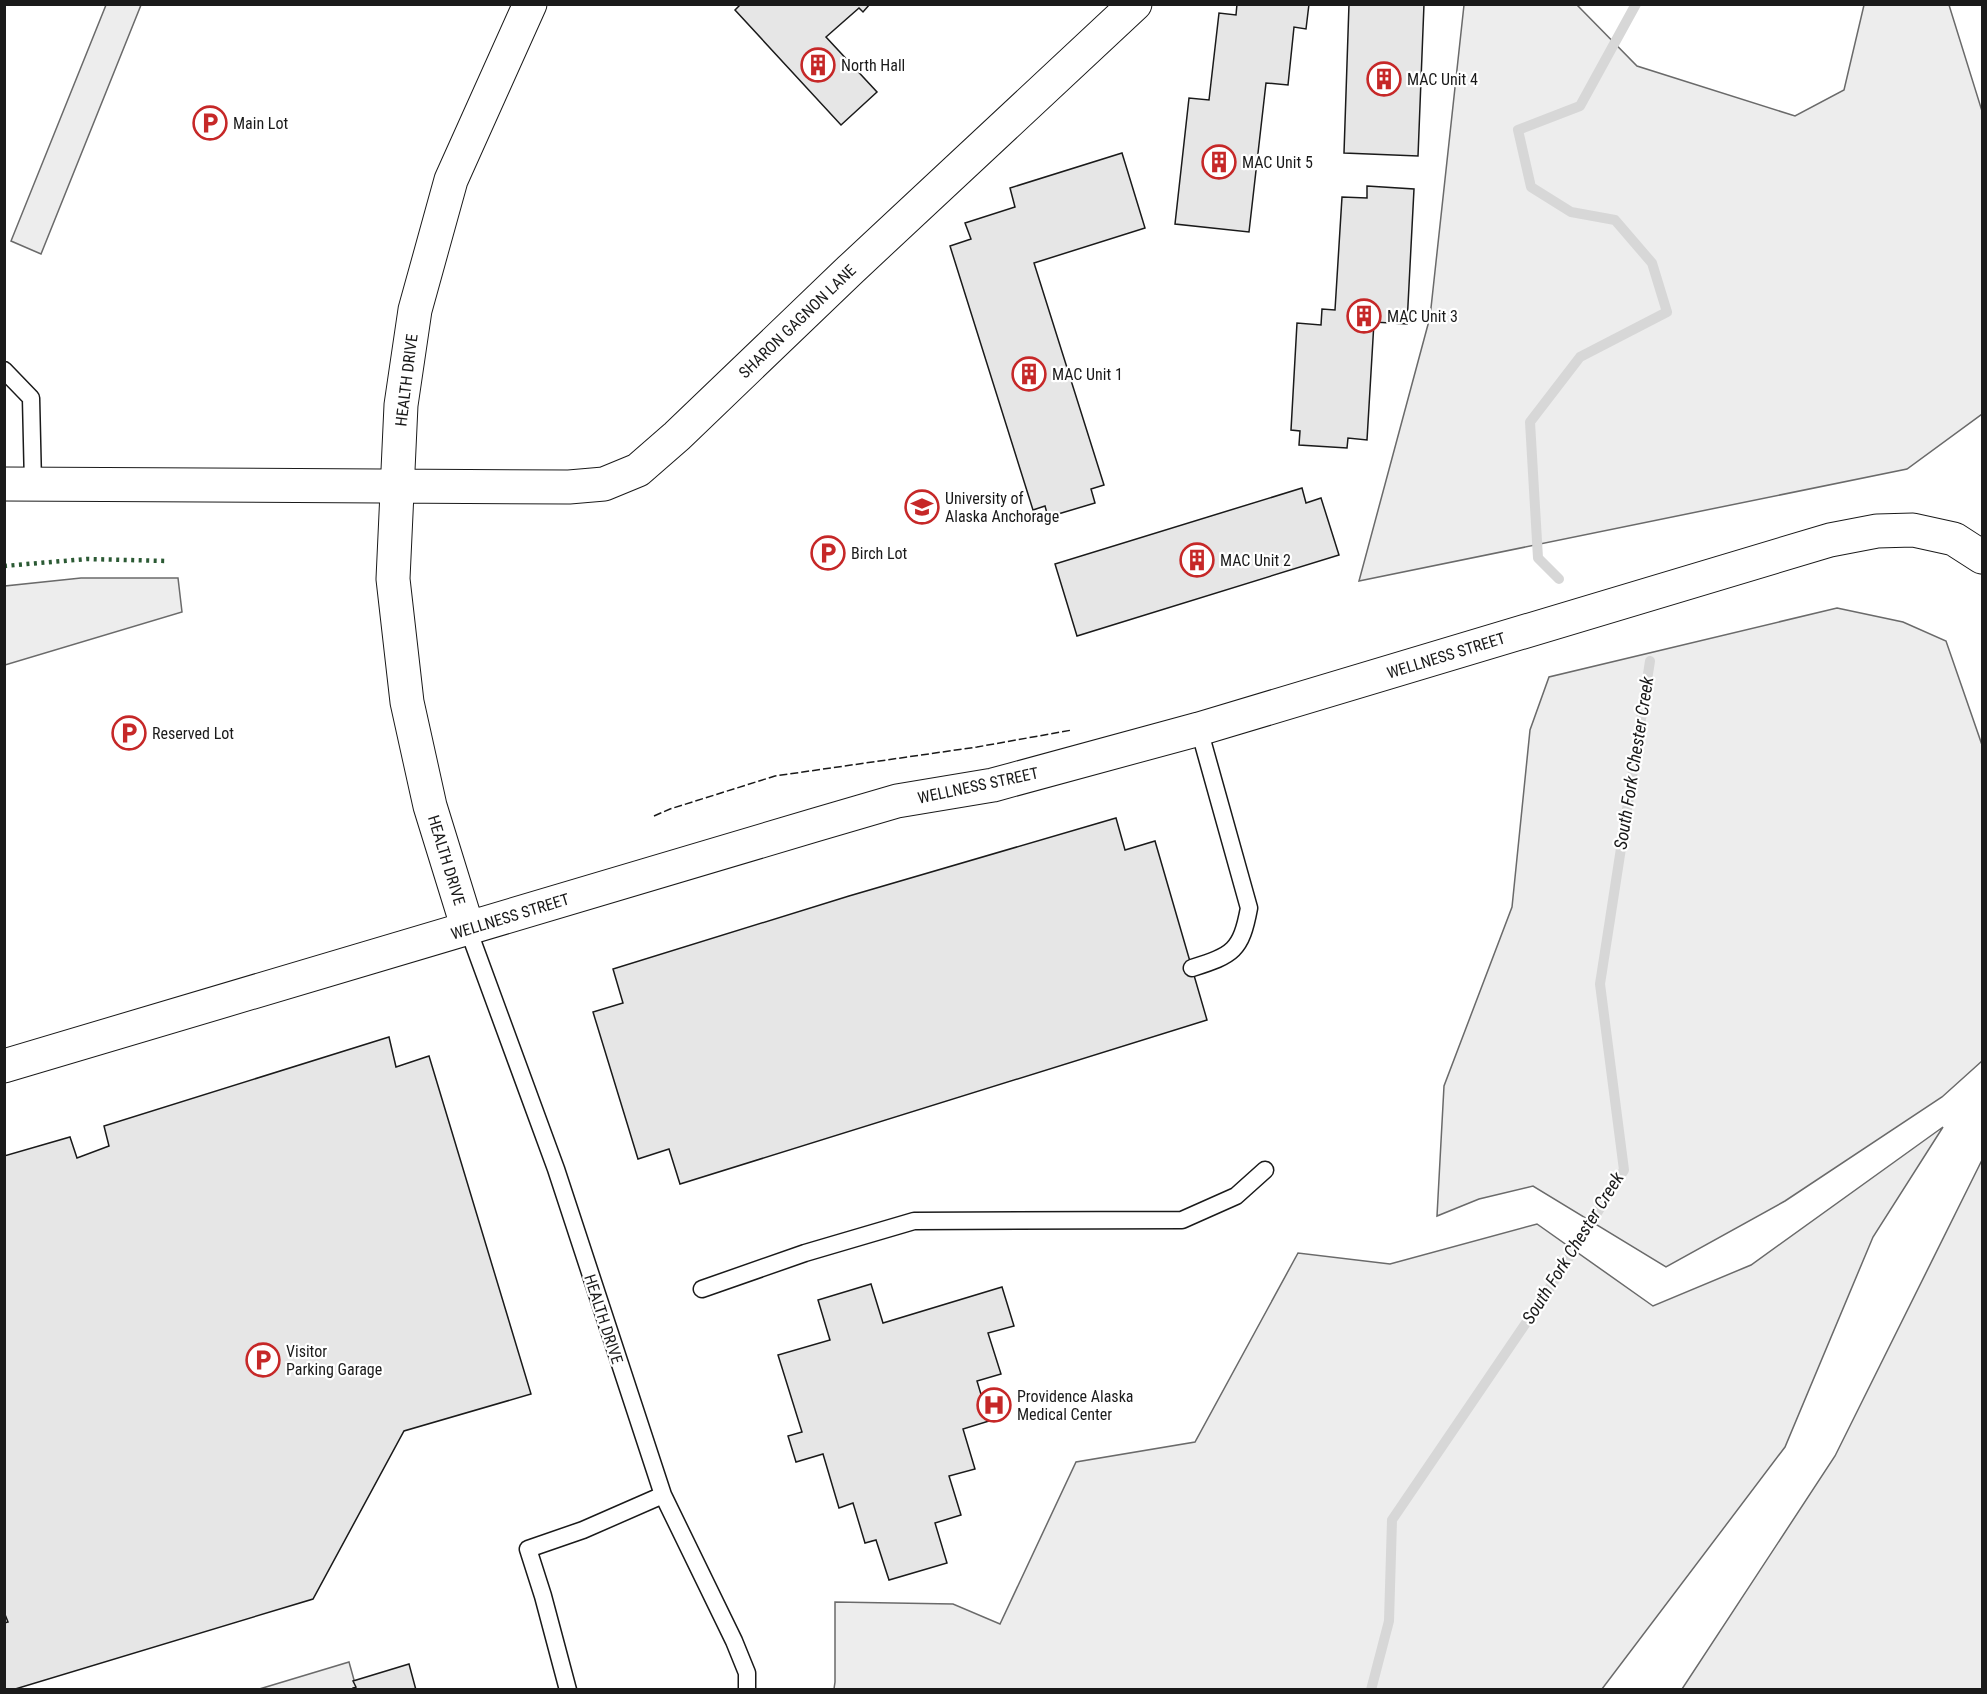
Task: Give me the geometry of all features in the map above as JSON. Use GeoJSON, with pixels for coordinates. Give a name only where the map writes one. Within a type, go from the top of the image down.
{"type":"FeatureCollection","features":[{"type":"Feature","properties":{"kind":"street","name":"HEALTH DRIVE"},"geometry":{"type":"LineString","coordinates":[[468,929],[430,806],[407,702],[393,579],[401,405],[415,310],[451,180],[530,4]]}},
{"type":"Feature","properties":{"kind":"street","name":"SHARON GAGNON LANE"},"geometry":{"type":"LineString","coordinates":[[19,484],[569,487],[604,484],[638,470],[677,436],[850,270],[1135,4]]}},
{"type":"Feature","properties":{"kind":"street","name":"WELLNESS STREET"},"geometry":{"type":"LineString","coordinates":[[4,1066],[897,801],[993,785],[1199,729],[1830,540],[1877,531],[1913,530],[1954,539],[1983,558]]}},
{"type":"Feature","properties":{"kind":"lane"},"geometry":{"type":"LineString","coordinates":[[4,370],[31,398],[19,484]]}},
{"type":"Feature","properties":{"kind":"lane"},"geometry":{"type":"LineString","coordinates":[[1192,968],[1222,958],[1233,949],[1244,935],[1249,908],[1199,729]]}},
{"type":"Feature","properties":{"kind":"lane","name":"HEALTH DRIVE"},"geometry":{"type":"LineString","coordinates":[[468,929],[556,1169],[663,1495],[734,1641],[747,1673],[747,1689]]}},
{"type":"Feature","properties":{"kind":"lane"},"geometry":{"type":"LineString","coordinates":[[702,1289],[805,1253],[914,1221],[1182,1220],[1236,1196],[1265,1170]]}},
{"type":"Feature","properties":{"kind":"lane"},"geometry":{"type":"LineString","coordinates":[[568,1689],[528,1549],[591,1527],[663,1495]]}},
{"type":"Feature","properties":{"kind":"shaded area"},"geometry":{"type":"Polygon","coordinates":[[[106,5],[141,5],[41,254],[11,241],[106,5]]]}},
{"type":"Feature","properties":{"kind":"shaded area"},"geometry":{"type":"Polygon","coordinates":[[[1464,5],[1577,5],[1637,66],[1795,116],[1844,90],[1864,5],[1949,5],[1982,111],[1982,414],[1907,469],[1359,581],[1430,317],[1464,5]]]}},
{"type":"Feature","properties":{"kind":"shaded area"},"geometry":{"type":"Polygon","coordinates":[[[81,578],[178,578],[182,612],[5,665],[5,586],[81,578]]]}},
{"type":"Feature","properties":{"kind":"shaded area"},"geometry":{"type":"Polygon","coordinates":[[[1837,608],[1903,622],[1946,641],[1982,745],[1982,1061],[1942,1097],[1785,1201],[1666,1267],[1533,1186],[1479,1199],[1437,1216],[1444,1086],[1512,907],[1530,730],[1549,677],[1837,608]]]}},
{"type":"Feature","properties":{"kind":"shaded area"},"geometry":{"type":"Polygon","coordinates":[[[1943,1127],[1873,1237],[1785,1447],[1602,1689],[834,1689],[835,1602],[953,1604],[1000,1624],[1076,1462],[1195,1442],[1298,1253],[1390,1264],[1537,1224],[1653,1306],[1751,1265],[1943,1127]]]}},
{"type":"Feature","properties":{"kind":"shaded area"},"geometry":{"type":"Polygon","coordinates":[[[1982,1160],[1982,1689],[1682,1689],[1835,1456],[1982,1160]]]}},
{"type":"Feature","properties":{"kind":"shaded area"},"geometry":{"type":"Polygon","coordinates":[[[349,1662],[356,1687],[349,1690],[256,1690],[349,1662]]]}},
{"type":"Feature","properties":{"kind":"building","name":"North Hall"},"geometry":{"type":"Polygon","coordinates":[[[741,4],[870,4],[863,12],[859,8],[826,37],[877,92],[841,125],[735,10],[741,4]]]}},
{"type":"Feature","properties":{"kind":"building","name":"MAC Unit 5"},"geometry":{"type":"Polygon","coordinates":[[[1237,4],[1309,4],[1306,29],[1294,27],[1288,85],[1266,83],[1249,232],[1175,224],[1189,98],[1209,100],[1219,13],[1236,15],[1237,4]]]}},
{"type":"Feature","properties":{"kind":"building","name":"MAC Unit 4"},"geometry":{"type":"Polygon","coordinates":[[[1349,4],[1424,4],[1418,156],[1344,153],[1349,4]]]}},
{"type":"Feature","properties":{"kind":"building","name":"MAC Unit 1"},"geometry":{"type":"Polygon","coordinates":[[[1122,153],[1145,228],[1034,263],[1104,485],[1091,489],[1095,503],[1048,517],[1045,506],[1033,510],[950,246],[971,239],[965,223],[1015,207],[1010,188],[1122,153]]]}},
{"type":"Feature","properties":{"kind":"building","name":"MAC Unit 3"},"geometry":{"type":"Polygon","coordinates":[[[1367,186],[1414,189],[1407,324],[1374,322],[1367,440],[1348,438],[1347,448],[1299,445],[1300,431],[1291,430],[1297,323],[1321,325],[1322,309],[1335,310],[1342,197],[1367,198],[1367,186]]]}},
{"type":"Feature","properties":{"kind":"building","name":"MAC Unit 2"},"geometry":{"type":"Polygon","coordinates":[[[1302,488],[1306,503],[1321,498],[1339,555],[1077,636],[1055,564],[1302,488]]]}},
{"type":"Feature","properties":{"kind":"building"},"geometry":{"type":"Polygon","coordinates":[[[1116,818],[1125,850],[1155,841],[1207,1020],[680,1184],[669,1149],[638,1159],[593,1012],[623,1003],[613,969],[849,896],[1116,818]]]}},
{"type":"Feature","properties":{"kind":"building","name":"Visitor Parking Garage"},"geometry":{"type":"Polygon","coordinates":[[[389,1037],[396,1067],[429,1056],[531,1394],[404,1431],[313,1599],[12,1690],[4,1690],[4,1623],[8,1622],[4,1612],[4,1156],[70,1137],[77,1158],[109,1146],[104,1126],[389,1037]]]}},
{"type":"Feature","properties":{"kind":"building"},"geometry":{"type":"Polygon","coordinates":[[[871,1284],[883,1323],[1002,1287],[1014,1326],[988,1333],[1001,1374],[977,1381],[989,1421],[963,1429],[975,1469],[949,1476],[961,1515],[935,1523],[947,1563],[889,1580],[876,1540],[865,1543],[853,1503],[839,1508],[823,1454],[796,1462],[788,1436],[802,1432],[778,1355],[830,1340],[818,1300],[871,1284]]]}},
{"type":"Feature","properties":{"kind":"building"},"geometry":{"type":"Polygon","coordinates":[[[409,1664],[416,1690],[349,1690],[356,1687],[353,1681],[409,1664]]]}},
{"type":"Feature","properties":{"kind":"waterway","name":"South Fork Chester Creek"},"geometry":{"type":"LineString","coordinates":[[1559,579],[1538,558],[1530,422],[1580,357],[1667,312],[1652,263],[1615,220],[1571,212],[1531,187],[1518,130],[1580,106],[1636,4]]}},
{"type":"Feature","properties":{"kind":"waterway","name":"South Fork Chester Creek"},"geometry":{"type":"LineString","coordinates":[[1371,1690],[1389,1621],[1392,1520],[1549,1289],[1624,1170],[1600,984],[1650,661]]}},
{"type":"Feature","properties":{"kind":"hedge"},"geometry":{"type":"LineString","coordinates":[[4,566],[87,559],[167,561]]}},
{"type":"Feature","properties":{"kind":"fence"},"geometry":{"type":"LineString","coordinates":[[654,816],[775,776],[977,747],[1072,730]]}},
{"type":"Feature","properties":{"kind":"place","name":"North Hall"},"geometry":{"type":"Point","coordinates":[818,65]}},
{"type":"Feature","properties":{"kind":"place","name":"MAC Unit 4"},"geometry":{"type":"Point","coordinates":[1384,79]}},
{"type":"Feature","properties":{"kind":"place","name":"Main Lot"},"geometry":{"type":"Point","coordinates":[210,123]}},
{"type":"Feature","properties":{"kind":"place","name":"MAC Unit 5"},"geometry":{"type":"Point","coordinates":[1219,162]}},
{"type":"Feature","properties":{"kind":"place","name":"MAC Unit 3"},"geometry":{"type":"Point","coordinates":[1364,316]}},
{"type":"Feature","properties":{"kind":"place","name":"MAC Unit 1"},"geometry":{"type":"Point","coordinates":[1029,374]}},
{"type":"Feature","properties":{"kind":"place","name":"University of Alaska Anchorage"},"geometry":{"type":"Point","coordinates":[922,507]}},
{"type":"Feature","properties":{"kind":"place","name":"Birch Lot"},"geometry":{"type":"Point","coordinates":[828,553]}},
{"type":"Feature","properties":{"kind":"place","name":"MAC Unit 2"},"geometry":{"type":"Point","coordinates":[1197,560]}},
{"type":"Feature","properties":{"kind":"place","name":"Reserved Lot"},"geometry":{"type":"Point","coordinates":[129,733]}},
{"type":"Feature","properties":{"kind":"place","name":"Visitor Parking Garage"},"geometry":{"type":"Point","coordinates":[263,1360]}},
{"type":"Feature","properties":{"kind":"place","name":"Providence Alaska Medical Center"},"geometry":{"type":"Point","coordinates":[994,1405]}}]}
